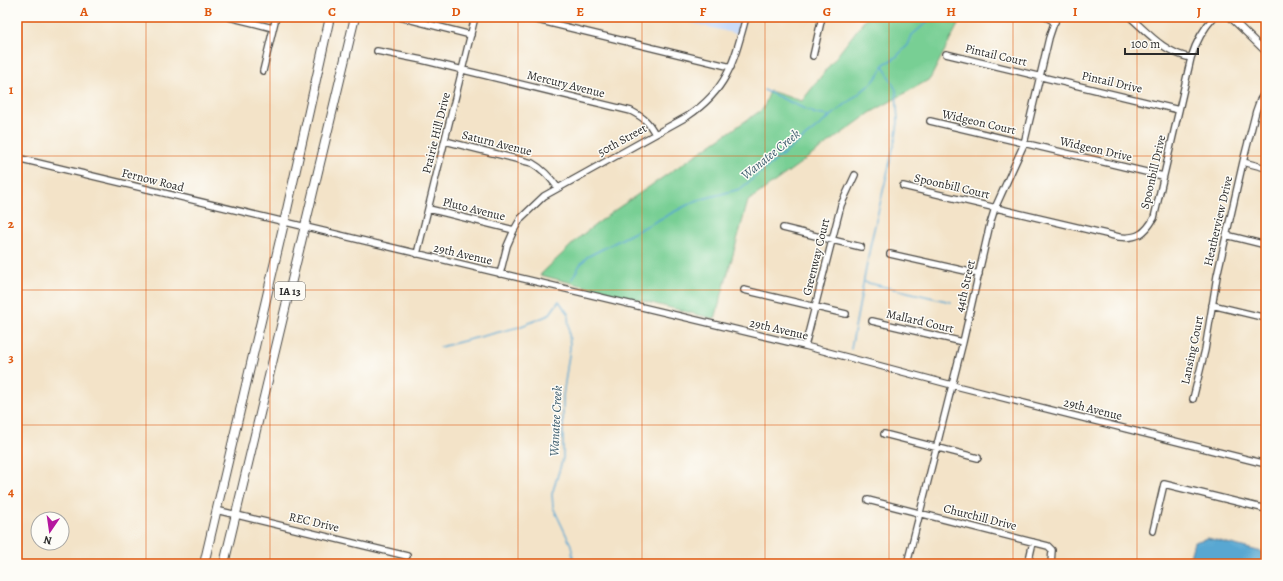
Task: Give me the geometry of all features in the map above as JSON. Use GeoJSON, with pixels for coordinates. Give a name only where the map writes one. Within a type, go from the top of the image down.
{"type":"FeatureCollection","features":[{"type":"Feature","properties":{"kind":"highway","name":"IA 13"},"geometry":{"type":"LineString","coordinates":[[204,564],[284,223],[330,17]]}},
{"type":"Feature","properties":{"kind":"highway","name":"IA 13"},"geometry":{"type":"LineString","coordinates":[[224,564],[355,17]]}},
{"type":"Feature","properties":{"kind":"street"},"geometry":{"type":"LineString","coordinates":[[229,17],[273,28]]}},
{"type":"Feature","properties":{"kind":"street"},"geometry":{"type":"LineString","coordinates":[[263,71],[276,17]]}},
{"type":"Feature","properties":{"kind":"street"},"geometry":{"type":"LineString","coordinates":[[400,17],[471,34]]}},
{"type":"Feature","properties":{"kind":"street","name":"Prairie Hill Drive"},"geometry":{"type":"LineString","coordinates":[[418,254],[475,17]]}},
{"type":"Feature","properties":{"kind":"street"},"geometry":{"type":"LineString","coordinates":[[525,17],[544,19],[731,67]]}},
{"type":"Feature","properties":{"kind":"street","name":"50th Street"},"geometry":{"type":"LineString","coordinates":[[500,274],[514,230],[521,218],[544,196],[688,116],[701,107],[720,86],[731,67],[746,17]]}},
{"type":"Feature","properties":{"kind":"street"},"geometry":{"type":"LineString","coordinates":[[813,56],[822,17]]}},
{"type":"Feature","properties":{"kind":"street"},"geometry":{"type":"LineString","coordinates":[[1046,17],[1056,19]]}},
{"type":"Feature","properties":{"kind":"street"},"geometry":{"type":"LineString","coordinates":[[1130,17],[1158,44],[1174,53],[1191,58]]}},
{"type":"Feature","properties":{"kind":"street","name":"Spoonbill Drive"},"geometry":{"type":"LineString","coordinates":[[995,208],[1119,237],[1130,238],[1139,235],[1149,227],[1154,218],[1195,44],[1214,17]]}},
{"type":"Feature","properties":{"kind":"street"},"geometry":{"type":"LineString","coordinates":[[1230,17],[1266,52]]}},
{"type":"Feature","properties":{"kind":"street","name":"44th Street"},"geometry":{"type":"LineString","coordinates":[[908,564],[995,208],[1024,144],[1056,19]]}},
{"type":"Feature","properties":{"kind":"street","name":"Mercury Avenue"},"geometry":{"type":"LineString","coordinates":[[378,51],[631,111],[643,117],[650,124],[655,134]]}},
{"type":"Feature","properties":{"kind":"street","name":"Pintail Court"},"geometry":{"type":"LineString","coordinates":[[946,54],[1040,77]]}},
{"type":"Feature","properties":{"kind":"street","name":"Pintail Drive"},"geometry":{"type":"LineString","coordinates":[[1040,77],[1179,110]]}},
{"type":"Feature","properties":{"kind":"street","name":"Heatherview Drive"},"geometry":{"type":"LineString","coordinates":[[1212,305],[1217,276],[1243,162],[1256,111],[1266,90]]}},
{"type":"Feature","properties":{"kind":"street","name":"Widgeon Court"},"geometry":{"type":"LineString","coordinates":[[930,122],[1024,144]]}},
{"type":"Feature","properties":{"kind":"street","name":"Saturn Avenue"},"geometry":{"type":"LineString","coordinates":[[445,141],[532,163],[541,168],[558,188]]}},
{"type":"Feature","properties":{"kind":"street","name":"Widgeon Drive"},"geometry":{"type":"LineString","coordinates":[[1024,144],[1163,176]]}},
{"type":"Feature","properties":{"kind":"street","name":"Fernow Road"},"geometry":{"type":"LineString","coordinates":[[17,158],[284,223]]}},
{"type":"Feature","properties":{"kind":"street"},"geometry":{"type":"LineString","coordinates":[[1243,162],[1266,168]]}},
{"type":"Feature","properties":{"kind":"street","name":"Greenway Court"},"geometry":{"type":"LineString","coordinates":[[805,346],[841,205],[855,175]]}},
{"type":"Feature","properties":{"kind":"street","name":"Spoonbill Court"},"geometry":{"type":"LineString","coordinates":[[903,186],[995,208]]}},
{"type":"Feature","properties":{"kind":"street","name":"Pluto Avenue"},"geometry":{"type":"LineString","coordinates":[[429,209],[514,230]]}},
{"type":"Feature","properties":{"kind":"street","name":"29th Avenue"},"geometry":{"type":"LineString","coordinates":[[284,223],[805,346],[952,385],[1266,464]]}},
{"type":"Feature","properties":{"kind":"street"},"geometry":{"type":"LineString","coordinates":[[783,228],[861,247]]}},
{"type":"Feature","properties":{"kind":"street"},"geometry":{"type":"LineString","coordinates":[[1226,235],[1266,244]]}},
{"type":"Feature","properties":{"kind":"street"},"geometry":{"type":"LineString","coordinates":[[890,254],[979,274]]}},
{"type":"Feature","properties":{"kind":"street"},"geometry":{"type":"LineString","coordinates":[[744,290],[846,314]]}},
{"type":"Feature","properties":{"kind":"street"},"geometry":{"type":"LineString","coordinates":[[1212,305],[1266,318]]}},
{"type":"Feature","properties":{"kind":"street","name":"Lansing Court"},"geometry":{"type":"LineString","coordinates":[[1193,399],[1205,350],[1212,305]]}},
{"type":"Feature","properties":{"kind":"street","name":"Mallard Court"},"geometry":{"type":"LineString","coordinates":[[872,321],[963,342]]}},
{"type":"Feature","properties":{"kind":"street"},"geometry":{"type":"LineString","coordinates":[[884,434],[978,458]]}},
{"type":"Feature","properties":{"kind":"street"},"geometry":{"type":"LineString","coordinates":[[1153,530],[1164,484],[1266,509]]}},
{"type":"Feature","properties":{"kind":"street","name":"Churchill Drive"},"geometry":{"type":"LineString","coordinates":[[868,500],[1048,546],[1052,550],[1051,564]]}},
{"type":"Feature","properties":{"kind":"street","name":"REC Drive"},"geometry":{"type":"LineString","coordinates":[[216,510],[407,556]]}},
{"type":"Feature","properties":{"kind":"street"},"geometry":{"type":"LineString","coordinates":[[1028,564],[1033,542]]}},
{"type":"Feature","properties":{"kind":"shaded area"},"geometry":{"type":"Polygon","coordinates":[[[667,17],[746,17],[741,35],[667,17]]]}},
{"type":"Feature","properties":{"kind":"green space"},"geometry":{"type":"Polygon","coordinates":[[[867,17],[962,17],[930,79],[870,113],[748,201],[715,319],[540,275],[582,235],[615,210],[763,109],[770,91],[802,101],[867,17]]]}},
{"type":"Feature","properties":{"kind":"water"},"geometry":{"type":"Polygon","coordinates":[[[1208,538],[1266,553],[1266,564],[1188,564],[1194,542],[1208,538]]]}},
{"type":"Feature","properties":{"kind":"waterway","name":"Wanatee Creek"},"geometry":{"type":"LineString","coordinates":[[572,279],[580,265],[587,257],[695,201],[740,189],[872,83],[880,73],[884,64],[895,58],[908,45],[912,35],[933,17]]}},
{"type":"Feature","properties":{"kind":"waterway"},"geometry":{"type":"LineString","coordinates":[[851,349],[871,242],[898,122],[896,90],[883,65]]}},
{"type":"Feature","properties":{"kind":"waterway"},"geometry":{"type":"LineString","coordinates":[[764,90],[816,114],[830,116]]}},
{"type":"Feature","properties":{"kind":"waterway"},"geometry":{"type":"LineString","coordinates":[[864,282],[951,302]]}},
{"type":"Feature","properties":{"kind":"waterway","name":"Wanatee Creek"},"geometry":{"type":"LineString","coordinates":[[440,347],[519,327],[549,315],[559,301],[568,314],[570,348],[563,396],[563,458],[552,494],[553,507],[571,545],[574,564]]}}]}
